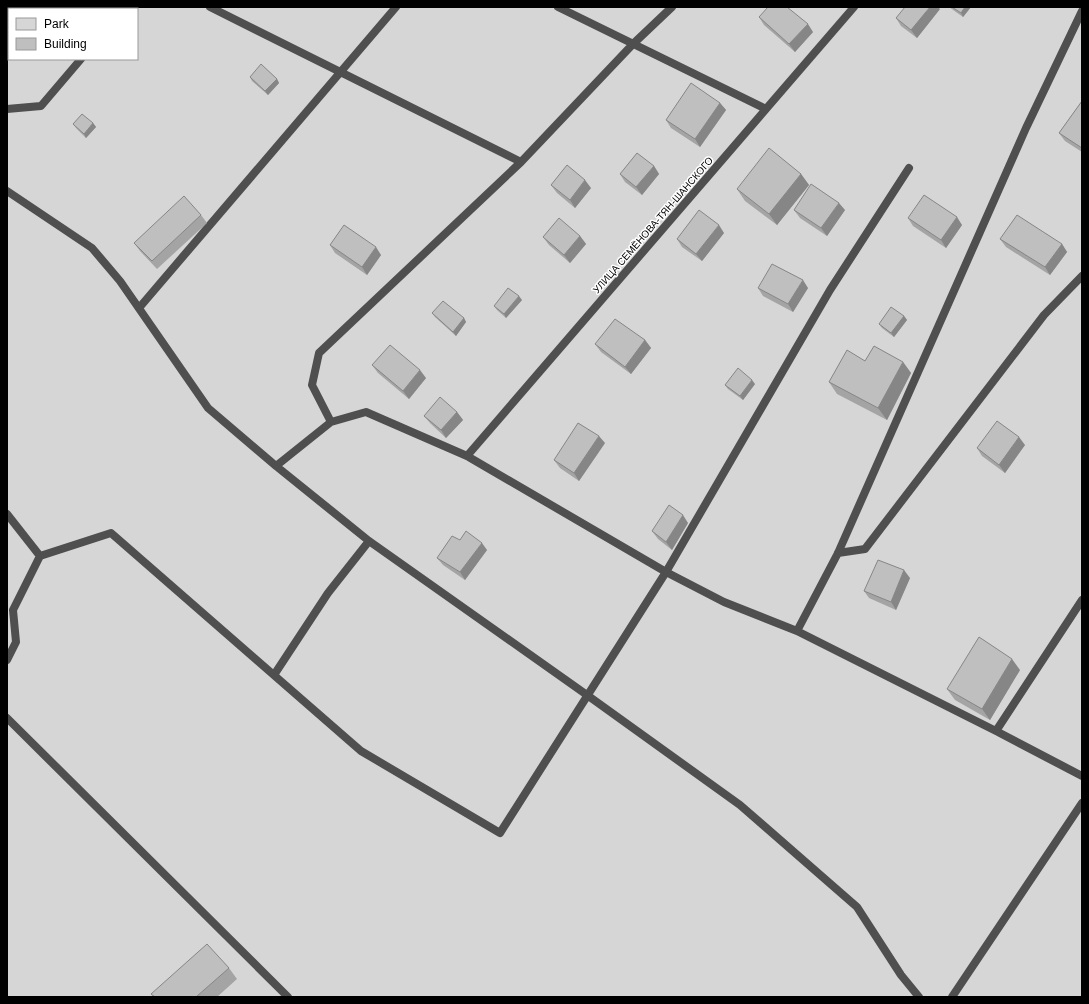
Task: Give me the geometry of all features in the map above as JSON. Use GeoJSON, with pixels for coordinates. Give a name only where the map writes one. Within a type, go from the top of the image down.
{"type":"FeatureCollection","features":[{"type":"Feature","properties":{"kind":"lane"},"geometry":{"type":"LineString","coordinates":[[210,7],[521,162]]}},
{"type":"Feature","properties":{"kind":"lane"},"geometry":{"type":"LineString","coordinates":[[139,308],[396,7]]}},
{"type":"Feature","properties":{"kind":"lane"},"geometry":{"type":"LineString","coordinates":[[558,7],[766,109]]}},
{"type":"Feature","properties":{"kind":"lane"},"geometry":{"type":"LineString","coordinates":[[331,422],[312,384],[319,353],[521,162],[633,44],[672,7]]}},
{"type":"Feature","properties":{"kind":"lane","name":"УЛИЦА СЕМЁНОВА-ТЯН-ШАНСКОГО"},"geometry":{"type":"LineString","coordinates":[[467,456],[854,7]]}},
{"type":"Feature","properties":{"kind":"lane"},"geometry":{"type":"LineString","coordinates":[[797,631],[838,553],[1026,128],[1082,11]]}},
{"type":"Feature","properties":{"kind":"lane"},"geometry":{"type":"LineString","coordinates":[[7,109],[41,106],[80,60]]}},
{"type":"Feature","properties":{"kind":"lane"},"geometry":{"type":"LineString","coordinates":[[7,660],[16,642],[13,610],[40,556],[111,533],[361,751],[500,833],[666,572],[830,290],[909,168]]}},
{"type":"Feature","properties":{"kind":"lane"},"geometry":{"type":"LineString","coordinates":[[7,191],[92,248],[120,281],[208,408],[276,466],[369,541],[740,805],[857,907],[901,975],[919,997]]}},
{"type":"Feature","properties":{"kind":"lane"},"geometry":{"type":"LineString","coordinates":[[838,553],[865,549],[1044,315],[1082,276]]}},
{"type":"Feature","properties":{"kind":"lane"},"geometry":{"type":"LineString","coordinates":[[276,466],[331,422],[366,412],[467,456],[666,572],[724,602],[797,631],[1082,776]]}},
{"type":"Feature","properties":{"kind":"lane"},"geometry":{"type":"LineString","coordinates":[[7,514],[40,556]]}},
{"type":"Feature","properties":{"kind":"lane"},"geometry":{"type":"LineString","coordinates":[[274,675],[328,593],[369,541]]}},
{"type":"Feature","properties":{"kind":"lane"},"geometry":{"type":"LineString","coordinates":[[996,731],[1082,600]]}},
{"type":"Feature","properties":{"kind":"lane"},"geometry":{"type":"LineString","coordinates":[[7,718],[288,997]]}},
{"type":"Feature","properties":{"kind":"lane"},"geometry":{"type":"LineString","coordinates":[[952,997],[1082,803]]}},
{"type":"Feature","properties":{"kind":"green space"},"geometry":{"type":"Polygon","coordinates":[[[7,7],[1082,7],[1082,997],[7,997],[7,7]]]}},
{"type":"Feature","properties":{"kind":"building"},"geometry":{"type":"Polygon","coordinates":[[[768,7],[787,7],[808,24],[789,44],[759,17],[768,7]]]}},
{"type":"Feature","properties":{"kind":"building"},"geometry":{"type":"Polygon","coordinates":[[[905,7],[930,7],[911,30],[896,18],[905,7]]]}},
{"type":"Feature","properties":{"kind":"building"},"geometry":{"type":"Polygon","coordinates":[[[952,7],[965,7],[961,13],[952,7]]]}},
{"type":"Feature","properties":{"kind":"building"},"geometry":{"type":"Polygon","coordinates":[[[261,64],[277,79],[265,91],[250,77],[261,64]]]}},
{"type":"Feature","properties":{"kind":"building"},"geometry":{"type":"Polygon","coordinates":[[[691,83],[720,103],[695,139],[666,120],[691,83]]]}},
{"type":"Feature","properties":{"kind":"building"},"geometry":{"type":"Polygon","coordinates":[[[1082,101],[1082,148],[1059,133],[1082,101]]]}},
{"type":"Feature","properties":{"kind":"building"},"geometry":{"type":"Polygon","coordinates":[[[82,114],[93,123],[84,134],[73,124],[82,114]]]}},
{"type":"Feature","properties":{"kind":"building"},"geometry":{"type":"Polygon","coordinates":[[[769,148],[801,174],[769,214],[737,189],[769,148]]]}},
{"type":"Feature","properties":{"kind":"building"},"geometry":{"type":"Polygon","coordinates":[[[637,153],[654,166],[636,187],[620,174],[637,153]]]}},
{"type":"Feature","properties":{"kind":"building"},"geometry":{"type":"Polygon","coordinates":[[[567,165],[585,180],[570,200],[551,185],[567,165]]]}},
{"type":"Feature","properties":{"kind":"building"},"geometry":{"type":"Polygon","coordinates":[[[811,184],[839,203],[821,228],[794,210],[811,184]]]}},
{"type":"Feature","properties":{"kind":"building"},"geometry":{"type":"Polygon","coordinates":[[[924,195],[957,217],[941,240],[908,218],[924,195]]]}},
{"type":"Feature","properties":{"kind":"building"},"geometry":{"type":"Polygon","coordinates":[[[184,196],[201,215],[152,261],[134,243],[184,196]]]}},
{"type":"Feature","properties":{"kind":"building"},"geometry":{"type":"Polygon","coordinates":[[[699,210],[719,225],[696,254],[677,239],[699,210]]]}},
{"type":"Feature","properties":{"kind":"building"},"geometry":{"type":"Polygon","coordinates":[[[1017,215],[1062,244],[1045,267],[1000,239],[1017,215]]]}},
{"type":"Feature","properties":{"kind":"building"},"geometry":{"type":"Polygon","coordinates":[[[559,218],[580,236],[564,255],[543,237],[559,218]]]}},
{"type":"Feature","properties":{"kind":"building"},"geometry":{"type":"Polygon","coordinates":[[[344,225],[376,247],[362,267],[330,245],[344,225]]]}},
{"type":"Feature","properties":{"kind":"building"},"geometry":{"type":"Polygon","coordinates":[[[772,264],[803,280],[788,304],[758,288],[772,264]]]}},
{"type":"Feature","properties":{"kind":"building"},"geometry":{"type":"Polygon","coordinates":[[[508,288],[519,296],[504,314],[494,306],[508,288]]]}},
{"type":"Feature","properties":{"kind":"building"},"geometry":{"type":"Polygon","coordinates":[[[443,301],[464,318],[453,332],[432,313],[443,301]]]}},
{"type":"Feature","properties":{"kind":"building"},"geometry":{"type":"Polygon","coordinates":[[[891,307],[904,316],[891,333],[879,324],[891,307]]]}},
{"type":"Feature","properties":{"kind":"building"},"geometry":{"type":"Polygon","coordinates":[[[615,319],[645,340],[625,367],[595,344],[615,319]]]}},
{"type":"Feature","properties":{"kind":"building"},"geometry":{"type":"Polygon","coordinates":[[[390,345],[420,370],[403,391],[372,365],[390,345]]]}},
{"type":"Feature","properties":{"kind":"building"},"geometry":{"type":"Polygon","coordinates":[[[874,346],[903,362],[878,408],[829,382],[847,350],[865,361],[874,346]]]}},
{"type":"Feature","properties":{"kind":"building"},"geometry":{"type":"Polygon","coordinates":[[[738,368],[752,380],[740,396],[725,385],[738,368]]]}},
{"type":"Feature","properties":{"kind":"building"},"geometry":{"type":"Polygon","coordinates":[[[440,397],[457,412],[441,430],[424,416],[440,397]]]}},
{"type":"Feature","properties":{"kind":"building"},"geometry":{"type":"Polygon","coordinates":[[[997,421],[1019,437],[999,465],[977,448],[997,421]]]}},
{"type":"Feature","properties":{"kind":"building"},"geometry":{"type":"Polygon","coordinates":[[[578,423],[599,436],[574,473],[554,460],[578,423]]]}},
{"type":"Feature","properties":{"kind":"building"},"geometry":{"type":"Polygon","coordinates":[[[669,505],[683,515],[666,542],[652,531],[669,505]]]}},
{"type":"Feature","properties":{"kind":"building"},"geometry":{"type":"Polygon","coordinates":[[[466,531],[482,543],[460,572],[437,558],[452,536],[460,540],[466,531]]]}},
{"type":"Feature","properties":{"kind":"building"},"geometry":{"type":"Polygon","coordinates":[[[878,560],[904,570],[891,602],[864,591],[878,560]]]}},
{"type":"Feature","properties":{"kind":"building"},"geometry":{"type":"Polygon","coordinates":[[[979,637],[1012,659],[982,709],[947,689],[979,637]]]}},
{"type":"Feature","properties":{"kind":"building"},"geometry":{"type":"Polygon","coordinates":[[[207,944],[229,968],[196,997],[155,997],[151,994],[207,944]]]}}]}
